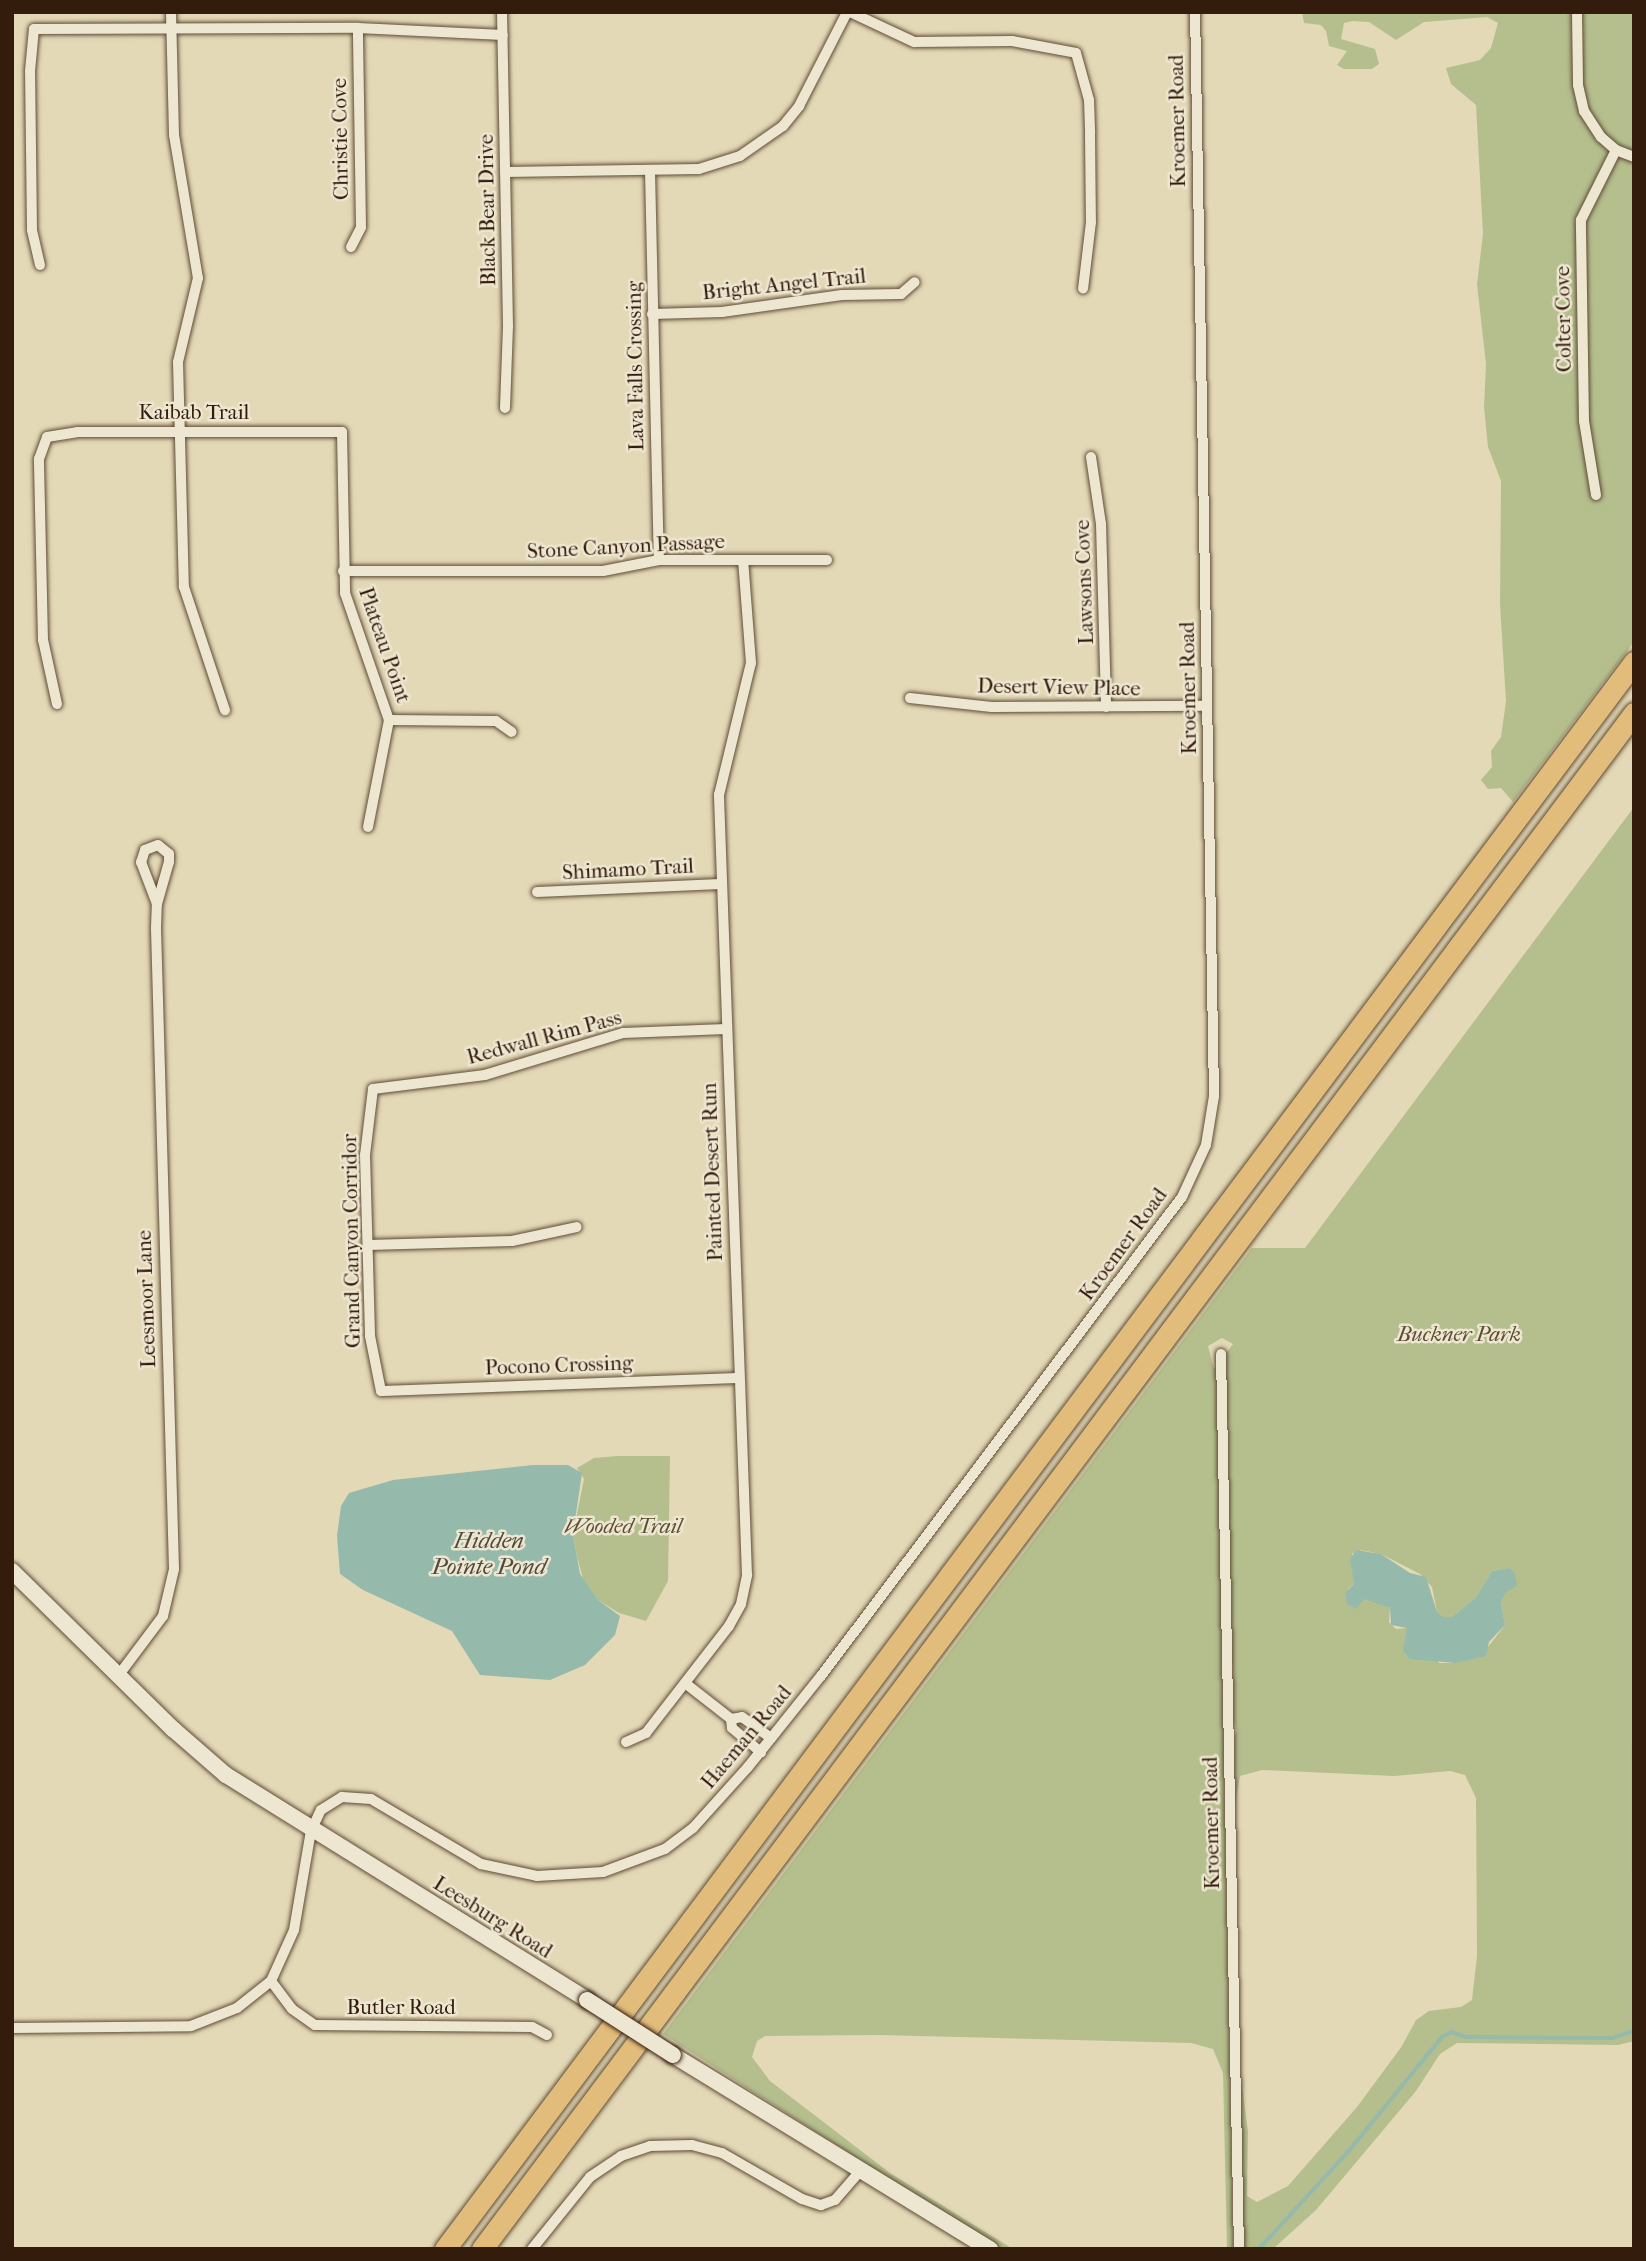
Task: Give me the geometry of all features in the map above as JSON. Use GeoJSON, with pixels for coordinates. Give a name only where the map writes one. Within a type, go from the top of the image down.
{"type":"FeatureCollection","features":[{"type":"Feature","properties":{"kind":"highway"},"geometry":{"type":"LineString","coordinates":[[445,2249],[1634,662]]}},
{"type":"Feature","properties":{"kind":"highway"},"geometry":{"type":"LineString","coordinates":[[482,2249],[1634,713]]}},
{"type":"Feature","properties":{"kind":"main road","name":"Leesburg Road"},"geometry":{"type":"LineString","coordinates":[[12,1570],[209,1762],[311,1830],[990,2249]]}},
{"type":"Feature","properties":{"kind":"street"},"geometry":{"type":"LineString","coordinates":[[171,12],[174,135],[198,278],[180,344],[184,587],[225,710]]}},
{"type":"Feature","properties":{"kind":"street","name":"Black Bear Drive"},"geometry":{"type":"LineString","coordinates":[[502,12],[505,408]]}},
{"type":"Feature","properties":{"kind":"street"},"geometry":{"type":"LineString","coordinates":[[505,172],[650,171],[720,164],[762,143],[799,106],[849,12],[914,42],[1012,41],[1076,53],[1089,100],[1090,133],[1091,222],[1083,289]]}},
{"type":"Feature","properties":{"kind":"street","name":"Kroemer Road"},"geometry":{"type":"LineString","coordinates":[[1087,1326],[1182,1197],[1203,1153],[1210,1126],[1214,1059],[1195,12]]}},
{"type":"Feature","properties":{"kind":"street"},"geometry":{"type":"LineString","coordinates":[[1577,12],[1580,98],[1591,124],[1616,150],[1634,157]]}},
{"type":"Feature","properties":{"kind":"street"},"geometry":{"type":"LineString","coordinates":[[40,265],[32,217],[30,71],[34,29],[358,28],[503,34]]}},
{"type":"Feature","properties":{"kind":"street","name":"Christie Cove"},"geometry":{"type":"LineString","coordinates":[[351,247],[360,227],[358,28]]}},
{"type":"Feature","properties":{"kind":"street","name":"Colter Cove"},"geometry":{"type":"LineString","coordinates":[[1596,495],[1583,413],[1581,219],[1616,150]]}},
{"type":"Feature","properties":{"kind":"street","name":"Lava Falls Crossing"},"geometry":{"type":"LineString","coordinates":[[650,171],[659,560]]}},
{"type":"Feature","properties":{"kind":"street","name":"Bright Angel Trail"},"geometry":{"type":"LineString","coordinates":[[652,314],[722,312],[842,295],[901,294],[915,282]]}},
{"type":"Feature","properties":{"kind":"street","name":"Kaibab Trail"},"geometry":{"type":"LineString","coordinates":[[57,704],[43,640],[39,459],[47,437],[180,431],[342,432]]}},
{"type":"Feature","properties":{"kind":"street","name":"Plateau Point"},"geometry":{"type":"LineString","coordinates":[[342,432],[342,571],[345,593],[389,720],[368,827]]}},
{"type":"Feature","properties":{"kind":"street","name":"Lawsons Cove"},"geometry":{"type":"LineString","coordinates":[[1091,457],[1101,524],[1107,707]]}},
{"type":"Feature","properties":{"kind":"street","name":"Stone Canyon Passage"},"geometry":{"type":"LineString","coordinates":[[342,571],[603,571],[659,560],[827,560]]}},
{"type":"Feature","properties":{"kind":"street","name":"Painted Desert Run"},"geometry":{"type":"LineString","coordinates":[[626,1742],[646,1733],[685,1683],[737,1614],[746,1585],[719,795],[751,663],[743,560]]}},
{"type":"Feature","properties":{"kind":"street","name":"Desert View Place"},"geometry":{"type":"LineString","coordinates":[[910,698],[992,707],[1207,706]]}},
{"type":"Feature","properties":{"kind":"street"},"geometry":{"type":"LineString","coordinates":[[389,720],[496,721],[512,732]]}},
{"type":"Feature","properties":{"kind":"street","name":"Leesmoor Lane"},"geometry":{"type":"LineString","coordinates":[[118,1676],[163,1616],[174,1569],[157,904],[169,854],[158,845],[145,850],[141,862],[157,904]]}},
{"type":"Feature","properties":{"kind":"street","name":"Shimamo Trail"},"geometry":{"type":"LineString","coordinates":[[537,892],[722,884]]}},
{"type":"Feature","properties":{"kind":"street","name":"Redwall Rim Pass"},"geometry":{"type":"LineString","coordinates":[[373,1089],[485,1075],[623,1033],[726,1029]]}},
{"type":"Feature","properties":{"kind":"street","name":"Grand Canyon Corridor"},"geometry":{"type":"LineString","coordinates":[[373,1089],[365,1155],[372,1351],[381,1391]]}},
{"type":"Feature","properties":{"kind":"street"},"geometry":{"type":"LineString","coordinates":[[368,1245],[512,1241],[577,1227]]}},
{"type":"Feature","properties":{"kind":"street","name":"Haeman Road"},"geometry":{"type":"LineString","coordinates":[[311,1830],[332,1801],[362,1797],[481,1864],[537,1876],[603,1872],[665,1849],[693,1828],[761,1752],[1087,1326]]}},
{"type":"Feature","properties":{"kind":"street","name":"Kroemer Road"},"geometry":{"type":"LineString","coordinates":[[1221,1354],[1239,2249]]}},
{"type":"Feature","properties":{"kind":"street","name":"Pocono Crossing"},"geometry":{"type":"LineString","coordinates":[[381,1391],[739,1378]]}},
{"type":"Feature","properties":{"kind":"street"},"geometry":{"type":"LineString","coordinates":[[685,1683],[731,1719],[732,1728],[761,1752]]}},
{"type":"Feature","properties":{"kind":"street"},"geometry":{"type":"LineString","coordinates":[[731,1719],[742,1717],[771,1738]]}},
{"type":"Feature","properties":{"kind":"street"},"geometry":{"type":"LineString","coordinates":[[12,2028],[191,2026],[237,2008],[271,1981],[294,1930],[311,1830]]}},
{"type":"Feature","properties":{"kind":"street","name":"Butler Road"},"geometry":{"type":"LineString","coordinates":[[271,1981],[292,2009],[315,2025],[518,2026],[541,2029],[547,2035]]}},
{"type":"Feature","properties":{"kind":"street"},"geometry":{"type":"LineString","coordinates":[[532,2249],[590,2177],[621,2156],[650,2146],[692,2145],[722,2153],[802,2199],[821,2205],[835,2200],[861,2170]]}},
{"type":"Feature","properties":{"kind":"green space"},"geometry":{"type":"Polygon","coordinates":[[[1302,12],[1634,12],[1634,642],[1513,802],[1501,788],[1488,789],[1481,780],[1492,767],[1491,751],[1501,737],[1506,701],[1500,604],[1501,481],[1488,447],[1484,407],[1486,364],[1477,284],[1483,234],[1476,105],[1451,84],[1446,68],[1480,60],[1491,48],[1498,23],[1487,17],[1424,22],[1396,40],[1369,22],[1344,23],[1341,39],[1375,49],[1379,64],[1372,69],[1344,69],[1337,65],[1347,51],[1329,46],[1326,31],[1321,25],[1304,23],[1302,12]]]}},
{"type":"Feature","properties":{"kind":"green space","name":"Buckner Park"},"geometry":{"type":"Polygon","coordinates":[[[1634,807],[1634,2041],[1618,2045],[1457,2043],[1440,2054],[1416,2091],[1316,2210],[1273,2249],[1243,2249],[1240,2072],[1248,2132],[1247,2196],[1257,2202],[1288,2186],[1357,2107],[1402,2046],[1416,2020],[1429,2011],[1461,2007],[1472,2000],[1477,1956],[1476,1798],[1465,1775],[1450,1771],[1394,1776],[1262,1770],[1240,1776],[1235,1804],[1233,1741],[1237,1731],[1231,1714],[1233,1665],[1222,1651],[1233,2249],[1227,2249],[1223,2073],[1213,2049],[1191,2043],[879,2035],[765,2036],[757,2041],[752,2057],[770,2081],[890,2173],[1013,2249],[999,2249],[663,2034],[1252,1248],[1305,1248],[1634,807]],[[1222,1338],[1208,1346],[1214,1369],[1233,1344],[1222,1338]],[[1218,1416],[1227,1469],[1228,1420],[1218,1416]],[[1361,1550],[1352,1554],[1354,1584],[1348,1589],[1390,1608],[1389,1622],[1396,1629],[1407,1628],[1439,1663],[1455,1663],[1488,1647],[1505,1625],[1501,1601],[1509,1568],[1492,1571],[1476,1597],[1452,1617],[1444,1617],[1437,1612],[1432,1587],[1420,1574],[1381,1554],[1361,1550]]]}},
{"type":"Feature","properties":{"kind":"green space","name":"Wooded Trail"},"geometry":{"type":"Polygon","coordinates":[[[670,1456],[668,1581],[646,1621],[619,1613],[598,1600],[583,1579],[573,1534],[584,1479],[577,1468],[594,1458],[670,1456]]]}},
{"type":"Feature","properties":{"kind":"water","name":"Hidden Pointe Pond"},"geometry":{"type":"Polygon","coordinates":[[[533,1465],[568,1465],[582,1473],[573,1534],[580,1574],[598,1600],[620,1616],[615,1635],[585,1665],[550,1680],[480,1675],[452,1631],[363,1590],[340,1574],[337,1536],[341,1506],[349,1493],[393,1480],[533,1465]]]}},
{"type":"Feature","properties":{"kind":"water"},"geometry":{"type":"Polygon","coordinates":[[[1357,1550],[1381,1554],[1410,1573],[1426,1577],[1437,1612],[1444,1617],[1452,1617],[1476,1597],[1492,1571],[1509,1568],[1515,1573],[1517,1586],[1506,1592],[1501,1601],[1505,1625],[1489,1642],[1486,1656],[1455,1663],[1410,1659],[1403,1651],[1407,1628],[1391,1625],[1390,1608],[1364,1599],[1356,1609],[1347,1604],[1345,1593],[1354,1584],[1350,1558],[1357,1550]]]}},
{"type":"Feature","properties":{"kind":"waterway"},"geometry":{"type":"LineString","coordinates":[[1634,1747],[1634,1871]]}},
{"type":"Feature","properties":{"kind":"waterway"},"geometry":{"type":"LineString","coordinates":[[1259,2249],[1348,2152],[1442,2037],[1451,2032],[1466,2037],[1612,2038],[1634,2031]]}}]}
